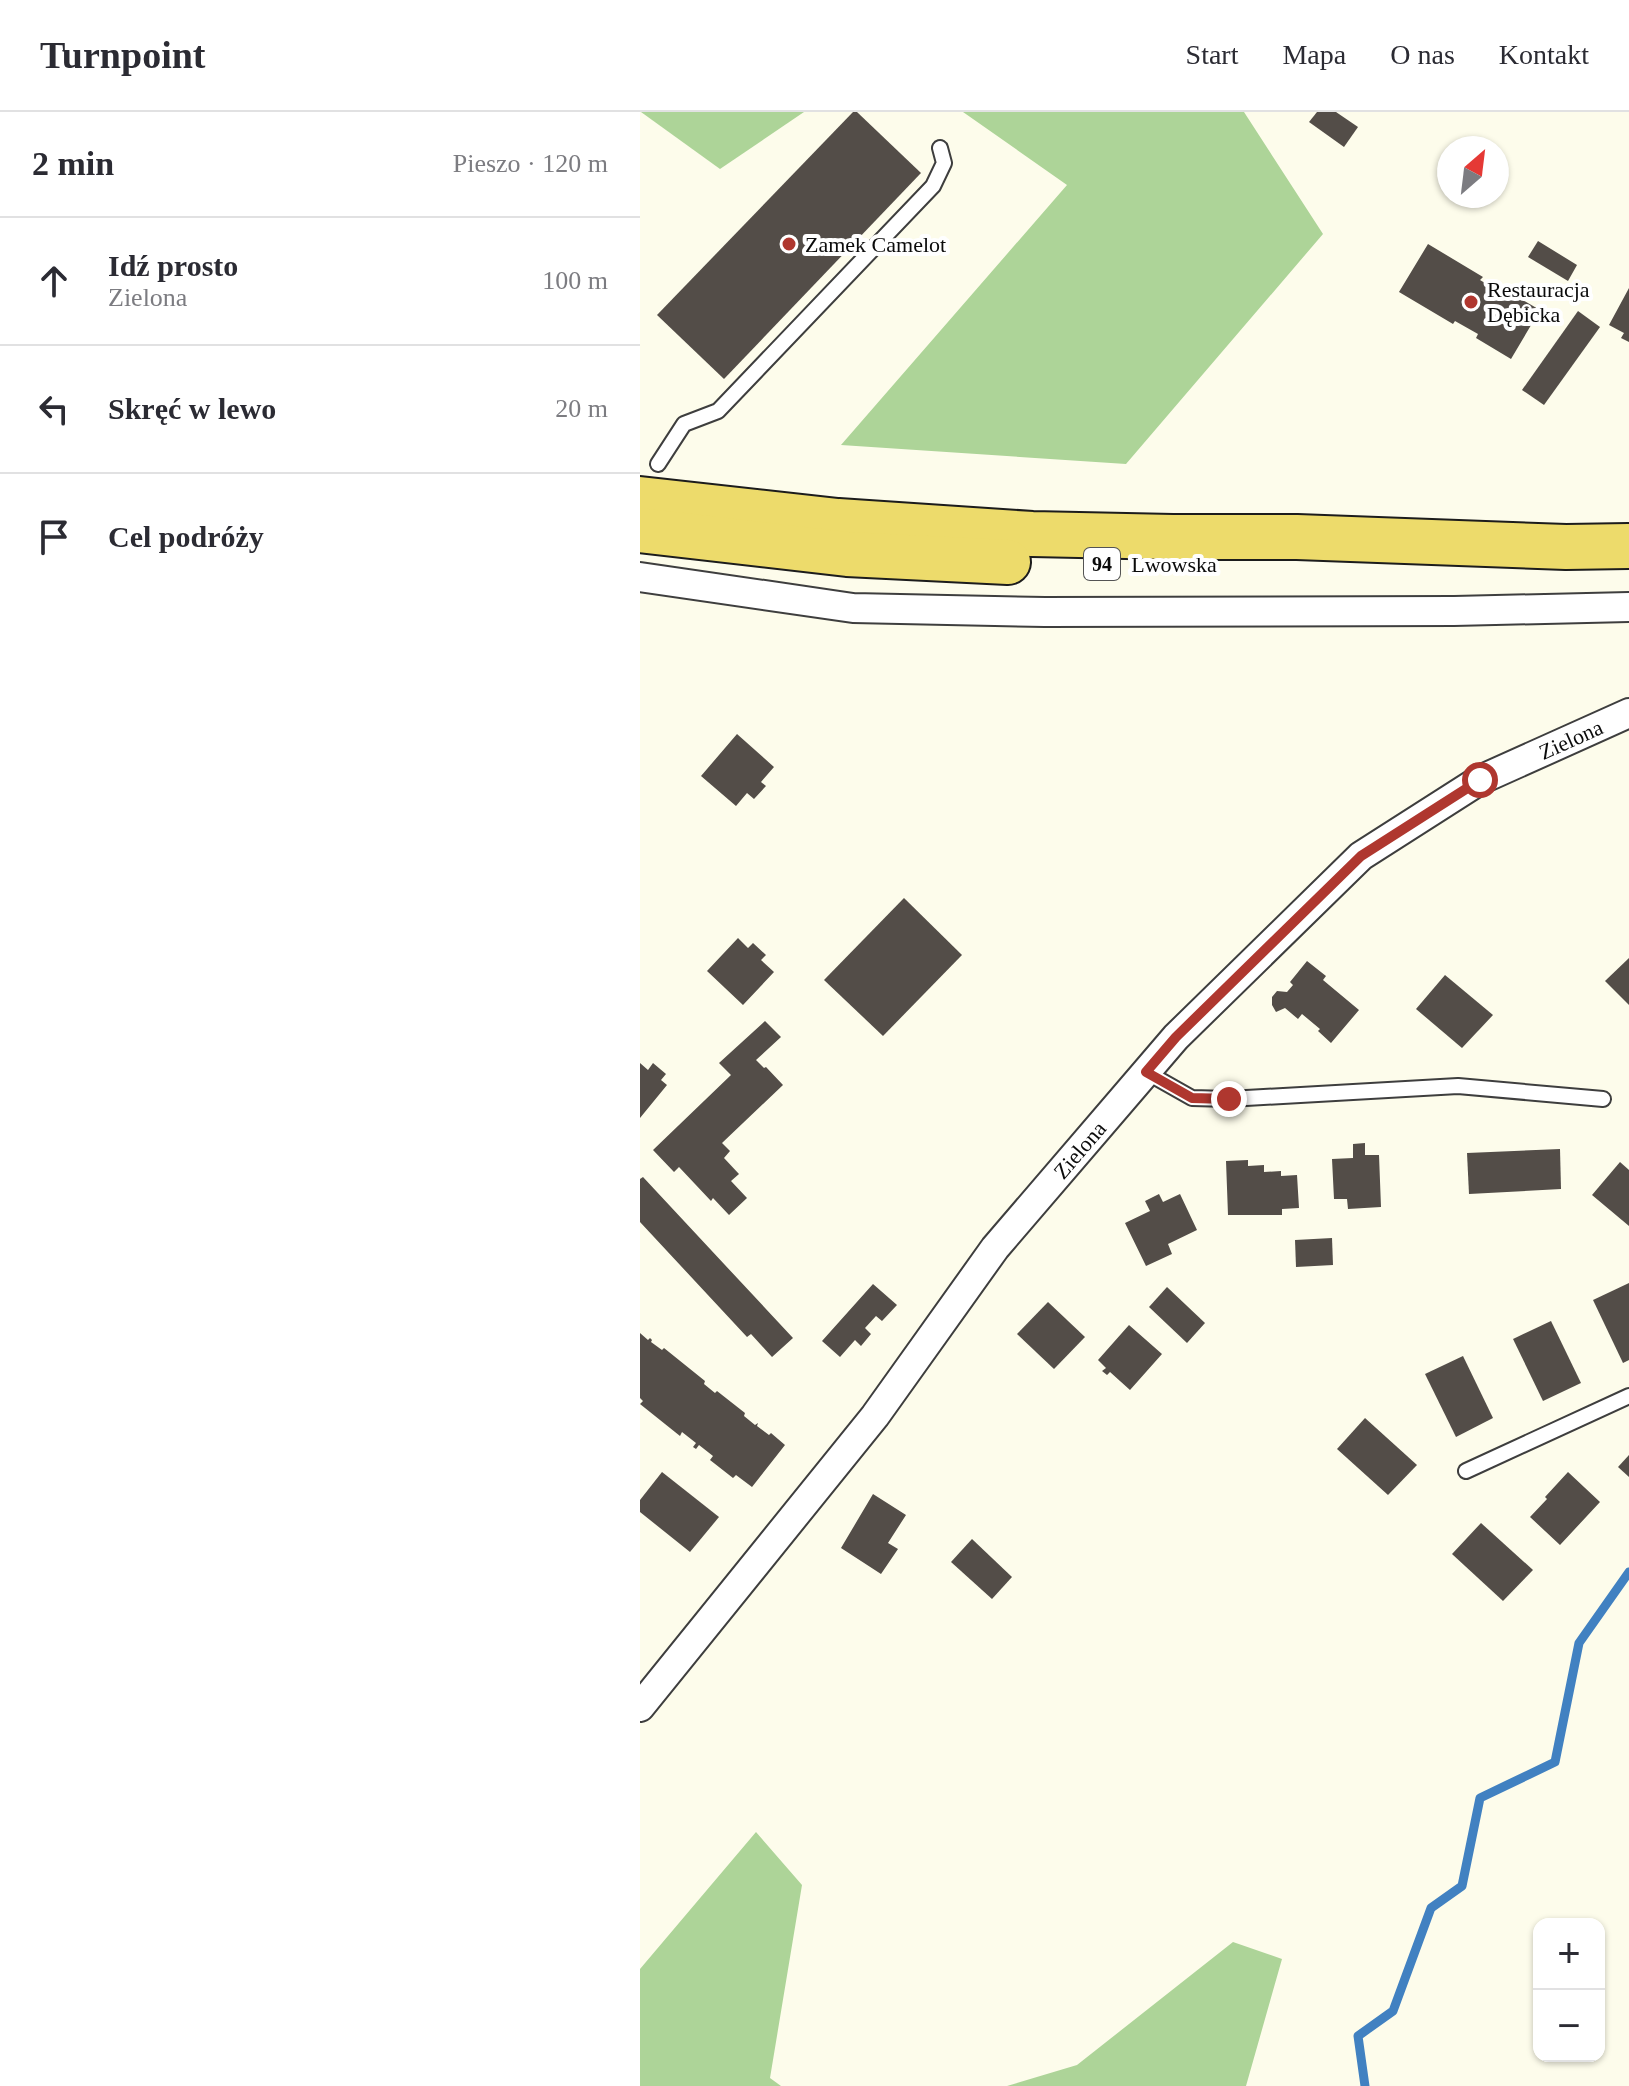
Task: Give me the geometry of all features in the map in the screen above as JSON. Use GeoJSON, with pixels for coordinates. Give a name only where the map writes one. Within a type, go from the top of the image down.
{"type":"FeatureCollection","features":[{"type":"Feature","properties":{"kind":"main road","name":"Lwowska"},"geometry":{"type":"LineString","coordinates":[[649,481],[838,521],[1032,534],[1297,537],[1566,547]]}},
{"type":"Feature","properties":{"kind":"main road","name":"Lwowska"},"geometry":{"type":"LineString","coordinates":[[640,530],[847,554],[1032,564],[1298,562],[1629,546]]}},
{"type":"Feature","properties":{"kind":"street"},"geometry":{"type":"LineString","coordinates":[[640,577],[853,608],[1076,612],[1629,607]]}},
{"type":"Feature","properties":{"kind":"street","name":"Zielona"},"geometry":{"type":"LineString","coordinates":[[640,1707],[875,1416],[995,1248],[1176,1037],[1361,856],[1480,780],[1629,713]]}},
{"type":"Feature","properties":{"kind":"lane"},"geometry":{"type":"LineString","coordinates":[[649,481],[684,424],[718,411],[933,186],[944,163],[940,148]]}},
{"type":"Feature","properties":{"kind":"lane"},"geometry":{"type":"LineString","coordinates":[[1146,1072],[1192,1098],[1229,1099],[1458,1086],[1603,1099]]}},
{"type":"Feature","properties":{"kind":"lane"},"geometry":{"type":"LineString","coordinates":[[1466,1471],[1629,1396]]}},
{"type":"Feature","properties":{"kind":"green space"},"geometry":{"type":"Polygon","coordinates":[[[641,112],[804,112],[720,169],[641,112]]]}},
{"type":"Feature","properties":{"kind":"green space"},"geometry":{"type":"Polygon","coordinates":[[[963,112],[1244,112],[1323,234],[1126,464],[841,445],[1067,185],[963,112]]]}},
{"type":"Feature","properties":{"kind":"green space"},"geometry":{"type":"Polygon","coordinates":[[[756,1832],[802,1885],[770,2078],[781,2086],[640,2086],[640,1969],[756,1832]]]}},
{"type":"Feature","properties":{"kind":"green space"},"geometry":{"type":"Polygon","coordinates":[[[1233,1942],[1282,1959],[1246,2086],[1007,2086],[1077,2065],[1233,1942]]]}},
{"type":"Feature","properties":{"kind":"building","name":"Zamek Camelot"},"geometry":{"type":"Polygon","coordinates":[[[853,112],[857,112],[921,173],[724,379],[657,315],[853,112]]]}},
{"type":"Feature","properties":{"kind":"building"},"geometry":{"type":"Polygon","coordinates":[[[1317,112],[1336,112],[1358,127],[1344,147],[1309,122],[1317,112]]]}},
{"type":"Feature","properties":{"kind":"building"},"geometry":{"type":"Polygon","coordinates":[[[1538,241],[1577,265],[1568,281],[1528,257],[1538,241]]]}},
{"type":"Feature","properties":{"kind":"building","name":"Restauracja Dębicka"},"geometry":{"type":"Polygon","coordinates":[[[1428,244],[1483,277],[1480,280],[1503,294],[1505,290],[1540,310],[1511,359],[1476,338],[1478,334],[1455,321],[1453,324],[1399,292],[1428,244]]]}},
{"type":"Feature","properties":{"kind":"building"},"geometry":{"type":"Polygon","coordinates":[[[1629,288],[1629,342],[1621,338],[1624,333],[1609,325],[1629,288]]]}},
{"type":"Feature","properties":{"kind":"building"},"geometry":{"type":"Polygon","coordinates":[[[1578,311],[1600,327],[1544,405],[1522,390],[1578,311]]]}},
{"type":"Feature","properties":{"kind":"building"},"geometry":{"type":"Polygon","coordinates":[[[737,734],[774,767],[761,782],[766,786],[754,799],[747,793],[736,806],[701,776],[737,734]]]}},
{"type":"Feature","properties":{"kind":"building"},"geometry":{"type":"Polygon","coordinates":[[[904,898],[962,955],[883,1036],[824,980],[904,898]]]}},
{"type":"Feature","properties":{"kind":"building"},"geometry":{"type":"Polygon","coordinates":[[[738,938],[748,948],[753,943],[766,955],[761,960],[774,972],[743,1005],[707,971],[738,938]]]}},
{"type":"Feature","properties":{"kind":"building"},"geometry":{"type":"Polygon","coordinates":[[[1629,958],[1629,1005],[1605,981],[1629,958]]]}},
{"type":"Feature","properties":{"kind":"building"},"geometry":{"type":"Polygon","coordinates":[[[1307,961],[1326,976],[1323,980],[1359,1010],[1331,1043],[1302,1014],[1298,1019],[1285,1008],[1276,1012],[1272,1005],[1272,997],[1277,991],[1287,992],[1293,985],[1290,982],[1307,961]]]}},
{"type":"Feature","properties":{"kind":"building"},"geometry":{"type":"Polygon","coordinates":[[[1445,975],[1493,1015],[1462,1048],[1416,1009],[1445,975]]]}},
{"type":"Feature","properties":{"kind":"building"},"geometry":{"type":"Polygon","coordinates":[[[765,1021],[781,1037],[756,1060],[783,1085],[722,1143],[730,1151],[724,1158],[739,1174],[731,1181],[747,1198],[729,1215],[679,1167],[674,1172],[653,1150],[731,1075],[719,1063],[765,1021]]]}},
{"type":"Feature","properties":{"kind":"building"},"geometry":{"type":"Polygon","coordinates":[[[640,1063],[648,1070],[653,1063],[666,1074],[661,1080],[667,1085],[640,1118],[640,1063]]]}},
{"type":"Feature","properties":{"kind":"building"},"geometry":{"type":"Polygon","coordinates":[[[1365,1143],[1365,1155],[1379,1155],[1381,1207],[1348,1209],[1347,1199],[1334,1199],[1332,1159],[1353,1158],[1353,1144],[1365,1143]]]}},
{"type":"Feature","properties":{"kind":"building"},"geometry":{"type":"Polygon","coordinates":[[[1560,1149],[1561,1189],[1469,1194],[1467,1153],[1560,1149]]]}},
{"type":"Feature","properties":{"kind":"building"},"geometry":{"type":"Polygon","coordinates":[[[1248,1160],[1248,1166],[1264,1165],[1264,1172],[1281,1171],[1281,1176],[1297,1175],[1299,1208],[1282,1209],[1282,1215],[1228,1215],[1226,1161],[1248,1160]]]}},
{"type":"Feature","properties":{"kind":"building"},"geometry":{"type":"Polygon","coordinates":[[[1620,1162],[1629,1170],[1629,1226],[1592,1195],[1620,1162]]]}},
{"type":"Feature","properties":{"kind":"building"},"geometry":{"type":"Polygon","coordinates":[[[643,1177],[793,1338],[772,1357],[751,1334],[747,1337],[640,1222],[640,1179],[643,1177]]]}},
{"type":"Feature","properties":{"kind":"building"},"geometry":{"type":"Polygon","coordinates":[[[1159,1194],[1163,1202],[1180,1194],[1197,1230],[1168,1244],[1172,1254],[1146,1266],[1125,1223],[1150,1211],[1145,1201],[1159,1194]]]}},
{"type":"Feature","properties":{"kind":"building"},"geometry":{"type":"Polygon","coordinates":[[[1332,1238],[1333,1265],[1296,1267],[1295,1240],[1332,1238]]]}},
{"type":"Feature","properties":{"kind":"building"},"geometry":{"type":"Polygon","coordinates":[[[1629,1283],[1629,1360],[1623,1363],[1593,1300],[1629,1283]]]}},
{"type":"Feature","properties":{"kind":"building"},"geometry":{"type":"Polygon","coordinates":[[[873,1284],[897,1305],[882,1321],[876,1316],[865,1328],[871,1334],[861,1346],[855,1340],[840,1357],[822,1341],[873,1284]]]}},
{"type":"Feature","properties":{"kind":"building"},"geometry":{"type":"Polygon","coordinates":[[[1167,1287],[1205,1323],[1187,1343],[1149,1307],[1167,1287]]]}},
{"type":"Feature","properties":{"kind":"building"},"geometry":{"type":"Polygon","coordinates":[[[1048,1302],[1085,1337],[1054,1369],[1017,1334],[1048,1302]]]}},
{"type":"Feature","properties":{"kind":"building"},"geometry":{"type":"Polygon","coordinates":[[[1551,1321],[1581,1383],[1543,1401],[1513,1339],[1551,1321]]]}},
{"type":"Feature","properties":{"kind":"building"},"geometry":{"type":"Polygon","coordinates":[[[1129,1325],[1162,1354],[1130,1390],[1110,1372],[1107,1375],[1102,1371],[1106,1368],[1098,1360],[1129,1325]]]}},
{"type":"Feature","properties":{"kind":"building"},"geometry":{"type":"Polygon","coordinates":[[[640,1333],[662,1350],[664,1348],[715,1393],[717,1391],[755,1425],[758,1423],[757,1426],[785,1445],[752,1487],[736,1475],[733,1478],[710,1460],[713,1456],[699,1445],[696,1449],[693,1447],[696,1443],[682,1432],[680,1436],[640,1404],[643,1401],[640,1398],[640,1333]]]}},
{"type":"Feature","properties":{"kind":"building"},"geometry":{"type":"Polygon","coordinates":[[[1463,1356],[1493,1418],[1456,1437],[1425,1374],[1463,1356]]]}},
{"type":"Feature","properties":{"kind":"building"},"geometry":{"type":"Polygon","coordinates":[[[1365,1418],[1417,1465],[1388,1495],[1337,1449],[1365,1418]]]}},
{"type":"Feature","properties":{"kind":"building"},"geometry":{"type":"Polygon","coordinates":[[[1629,1455],[1629,1477],[1618,1467],[1629,1455]]]}},
{"type":"Feature","properties":{"kind":"building"},"geometry":{"type":"Polygon","coordinates":[[[662,1472],[719,1517],[690,1552],[640,1512],[640,1500],[662,1472]]]}},
{"type":"Feature","properties":{"kind":"building"},"geometry":{"type":"Polygon","coordinates":[[[1568,1472],[1600,1502],[1560,1545],[1530,1517],[1568,1472]]]}},
{"type":"Feature","properties":{"kind":"building"},"geometry":{"type":"Polygon","coordinates":[[[873,1494],[906,1515],[888,1543],[898,1549],[881,1574],[841,1548],[873,1494]]]}},
{"type":"Feature","properties":{"kind":"building"},"geometry":{"type":"Polygon","coordinates":[[[1481,1523],[1533,1570],[1503,1601],[1452,1554],[1481,1523]]]}},
{"type":"Feature","properties":{"kind":"building"},"geometry":{"type":"Polygon","coordinates":[[[972,1539],[1012,1577],[992,1599],[951,1562],[972,1539]]]}},
{"type":"Feature","properties":{"kind":"waterway"},"geometry":{"type":"LineString","coordinates":[[1365,2086],[1358,2036],[1393,2011],[1431,1908],[1462,1886],[1480,1798],[1555,1762],[1579,1643],[1629,1572]]}},
{"type":"Feature","properties":{"kind":"place","name":"Zamek Camelot"},"geometry":{"type":"Point","coordinates":[789,244]}},
{"type":"Feature","properties":{"kind":"place","name":"Restauracja Dębicka"},"geometry":{"type":"Point","coordinates":[1471,302]}},
{"type":"Feature","properties":{"kind":"route"},"geometry":{"type":"LineString","coordinates":[[1229,1099],[1192,1098],[1146,1072],[1176,1037],[1361,856],[1480,780]]}}]}
